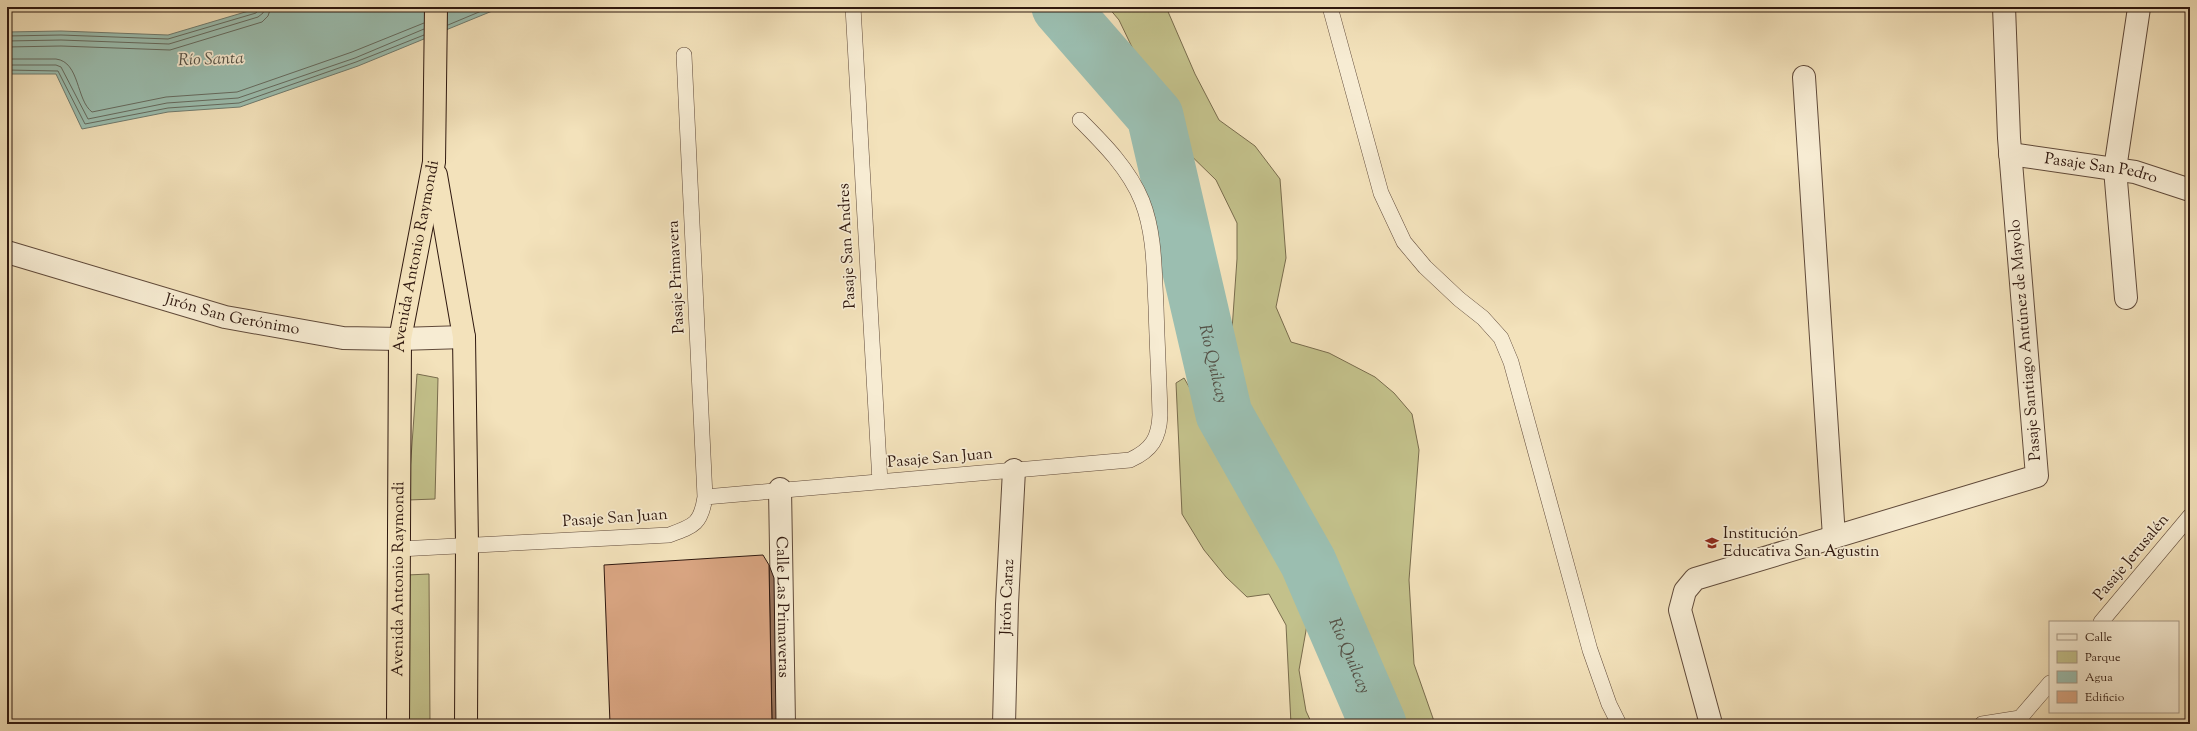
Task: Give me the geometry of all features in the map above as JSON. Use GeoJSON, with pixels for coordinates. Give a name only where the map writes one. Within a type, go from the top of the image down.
{"type":"FeatureCollection","features":[{"type":"Feature","properties":{"kind":"highway"},"geometry":{"type":"LineString","coordinates":[[434,162],[436,7]]}},
{"type":"Feature","properties":{"kind":"highway","name":"Avenida Antonio Raymondi"},"geometry":{"type":"LineString","coordinates":[[434,162],[464,336],[467,546],[466,724]]}},
{"type":"Feature","properties":{"kind":"highway","name":"Avenida Antonio Raymondi"},"geometry":{"type":"LineString","coordinates":[[398,724],[400,339],[434,162]]}},
{"type":"Feature","properties":{"kind":"street","name":"Pasaje Santiago Antúnez de Mayolo"},"geometry":{"type":"LineString","coordinates":[[1711,724],[1680,610],[1685,591],[1695,579],[2037,476],[2010,154],[2004,7]]}},
{"type":"Feature","properties":{"kind":"street"},"geometry":{"type":"LineString","coordinates":[[2126,298],[2115,169],[2139,8]]}},
{"type":"Feature","properties":{"kind":"street"},"geometry":{"type":"LineString","coordinates":[[1804,77],[1834,537]]}},
{"type":"Feature","properties":{"kind":"street","name":"Pasaje San Pedro"},"geometry":{"type":"LineString","coordinates":[[2010,154],[2135,172],[2190,190]]}},
{"type":"Feature","properties":{"kind":"street","name":"Jirón San Gerónimo"},"geometry":{"type":"LineString","coordinates":[[7,252],[225,317],[343,338],[400,339],[464,336]]}},
{"type":"Feature","properties":{"kind":"street","name":"Jirón Caraz"},"geometry":{"type":"LineString","coordinates":[[1004,724],[1007,604],[1014,470]]}},
{"type":"Feature","properties":{"kind":"street","name":"Calle Las Primaveras"},"geometry":{"type":"LineString","coordinates":[[780,489],[784,724]]}},
{"type":"Feature","properties":{"kind":"lane","name":"Pasaje San Andres"},"geometry":{"type":"LineString","coordinates":[[853,7],[880,482]]}},
{"type":"Feature","properties":{"kind":"lane"},"geometry":{"type":"LineString","coordinates":[[1330,7],[1381,193],[1404,242],[1425,267],[1459,299],[1483,318],[1500,338],[1511,362],[1590,650],[1619,724]]}},
{"type":"Feature","properties":{"kind":"lane","name":"Pasaje Primavera"},"geometry":{"type":"LineString","coordinates":[[684,55],[705,497]]}},
{"type":"Feature","properties":{"kind":"lane","name":"Pasaje San Juan"},"geometry":{"type":"LineString","coordinates":[[399,549],[669,535],[686,529],[695,523],[702,514],[705,497],[780,489],[880,482],[1130,460],[1143,454],[1153,443],[1159,429],[1160,415],[1154,264],[1150,227],[1142,201],[1129,177],[1104,144],[1080,120]]}},
{"type":"Feature","properties":{"kind":"lane","name":"Pasaje Jerusalén"},"geometry":{"type":"LineString","coordinates":[[2102,621],[2190,516]]}},
{"type":"Feature","properties":{"kind":"lane"},"geometry":{"type":"LineString","coordinates":[[1982,724],[2020,718],[2049,684]]}},
{"type":"Feature","properties":{"kind":"green space"},"geometry":{"type":"Polygon","coordinates":[[[1108,7],[1166,7],[1195,74],[1219,120],[1255,146],[1280,179],[1286,258],[1276,307],[1291,342],[1329,353],[1375,377],[1394,393],[1412,414],[1419,450],[1409,580],[1414,664],[1435,724],[1390,724],[1367,650],[1310,510],[1277,470],[1255,430],[1230,358],[1237,259],[1237,223],[1216,180],[1173,138],[1155,95],[1119,20],[1108,7]]]}},
{"type":"Feature","properties":{"kind":"green space"},"geometry":{"type":"Polygon","coordinates":[[[417,374],[438,378],[435,499],[408,500],[417,374]]]}},
{"type":"Feature","properties":{"kind":"green space"},"geometry":{"type":"Polygon","coordinates":[[[1184,378],[1259,508],[1292,573],[1307,625],[1299,670],[1306,711],[1312,724],[1291,724],[1286,625],[1269,594],[1247,597],[1226,577],[1204,550],[1182,514],[1176,383],[1184,378]]]}},
{"type":"Feature","properties":{"kind":"green space"},"geometry":{"type":"Polygon","coordinates":[[[429,574],[430,724],[406,724],[407,575],[429,574]]]}},
{"type":"Feature","properties":{"kind":"water","name":"Río Santa"},"geometry":{"type":"Polygon","coordinates":[[[262,7],[502,7],[358,66],[240,107],[168,112],[82,129],[56,74],[7,74],[7,32],[61,31],[168,35],[262,7]]]}},
{"type":"Feature","properties":{"kind":"building"},"geometry":{"type":"Polygon","coordinates":[[[763,555],[769,565],[772,724],[610,724],[604,565],[763,555]]]}},
{"type":"Feature","properties":{"kind":"waterway","name":"Río Quilcay"},"geometry":{"type":"LineString","coordinates":[[1060,7],[1155,116],[1224,414],[1308,562],[1378,724]]}},
{"type":"Feature","properties":{"kind":"place","name":"Institución Educativa San Agustin"},"geometry":{"type":"Point","coordinates":[1712,543]}}]}
